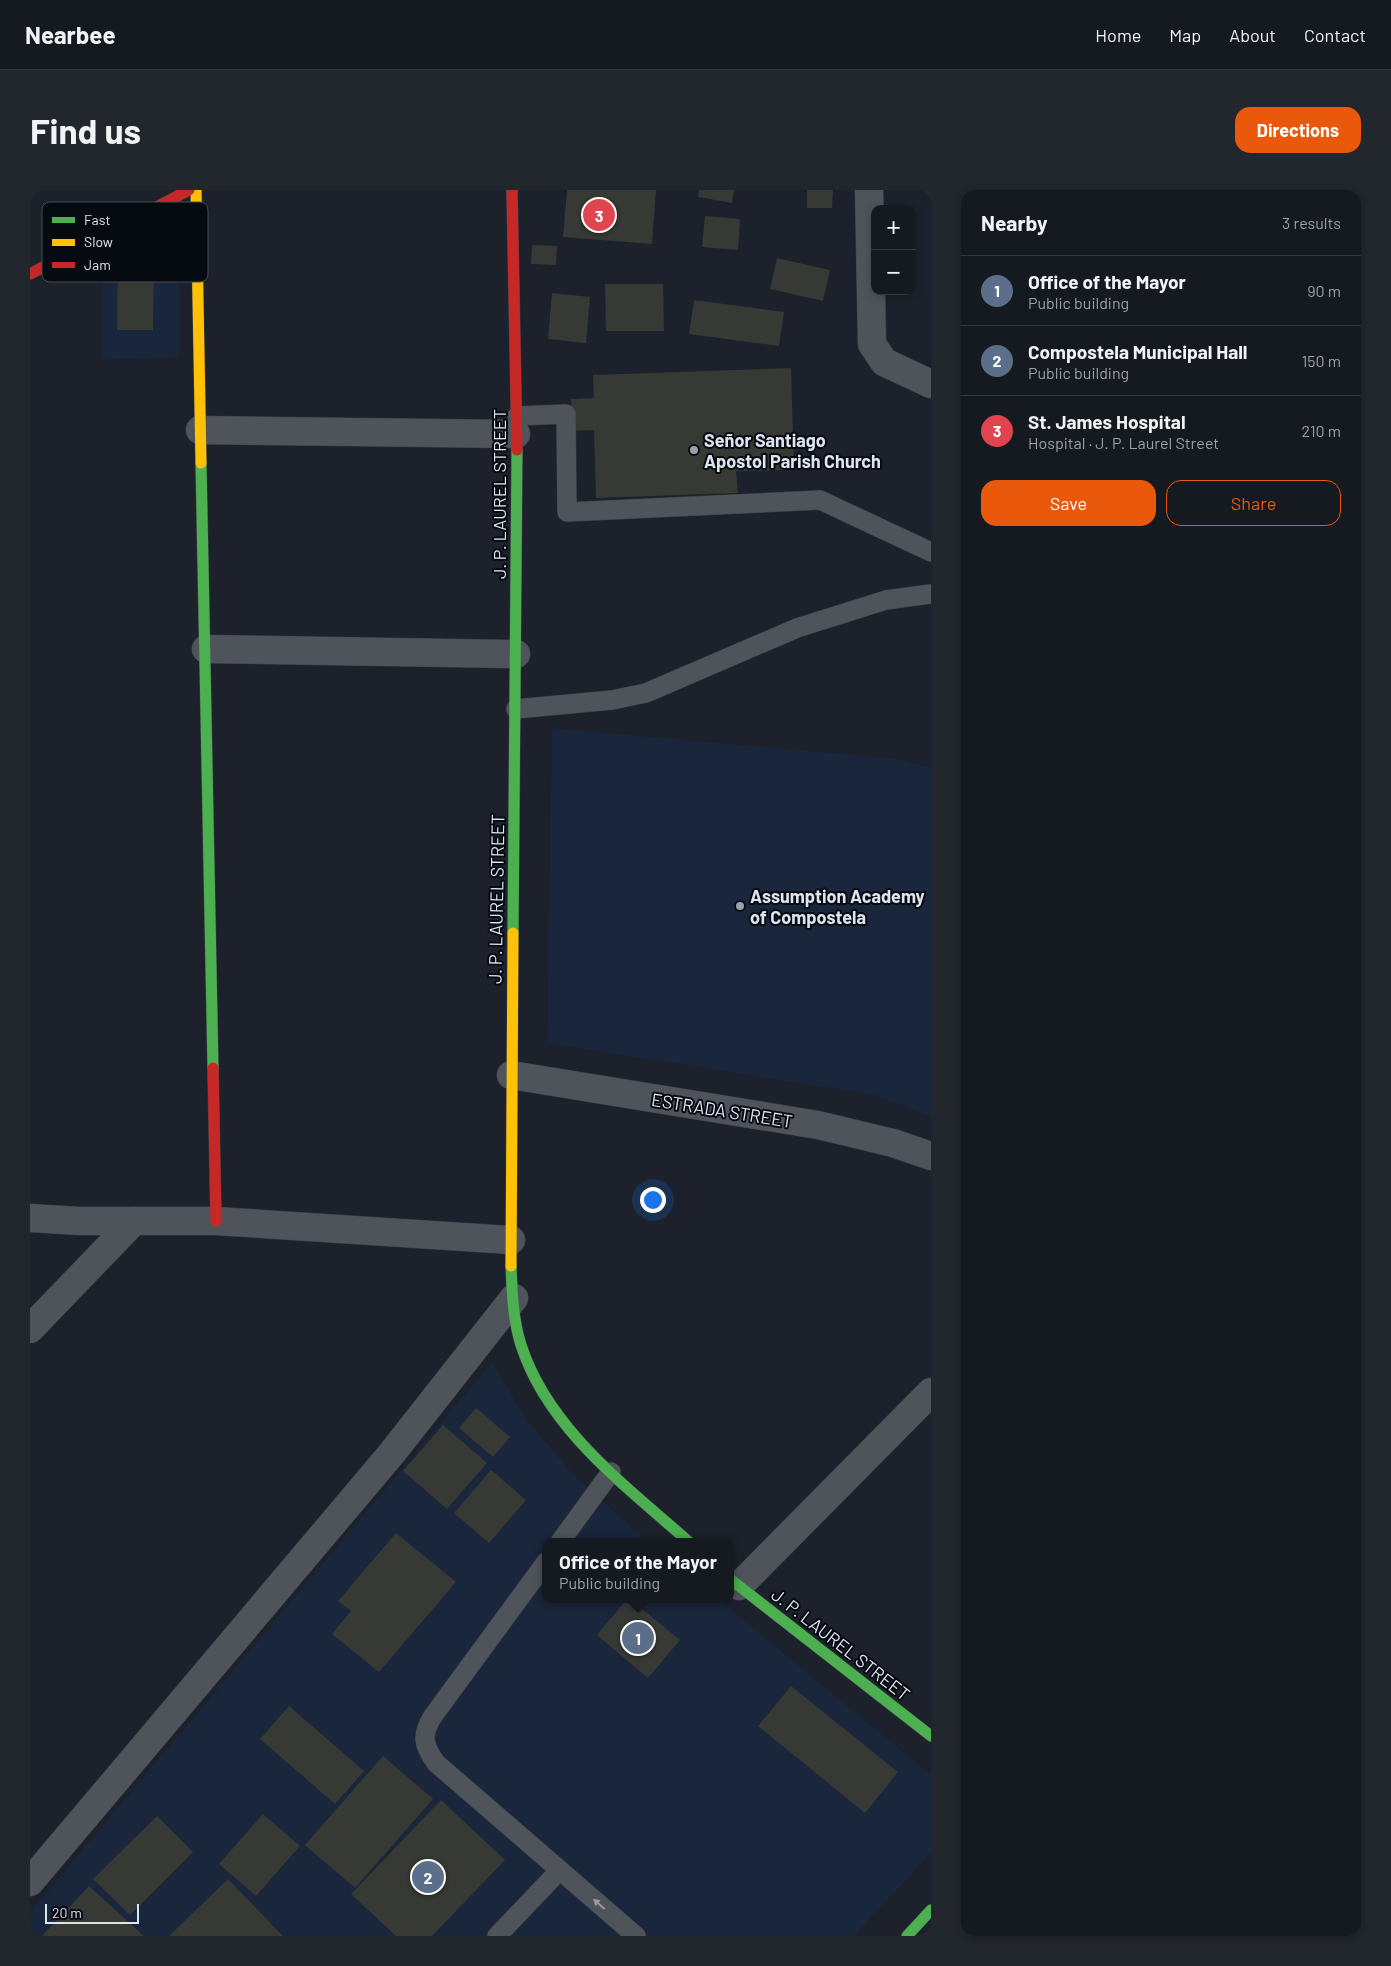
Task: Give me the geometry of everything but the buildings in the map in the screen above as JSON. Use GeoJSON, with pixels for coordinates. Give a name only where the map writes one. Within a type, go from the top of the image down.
{"type":"FeatureCollection","features":[{"type":"Feature","properties":{"kind":"street"},"geometry":{"type":"LineString","coordinates":[[165,202],[188,190]]}},
{"type":"Feature","properties":{"kind":"street","name":"J. P. LAUREL STREET"},"geometry":{"type":"LineString","coordinates":[[512,190],[516,425],[516,709],[511,1075],[511,1240],[514,1298],[521,1344],[536,1385],[563,1421],[611,1472],[685,1538]]}},
{"type":"Feature","properties":{"kind":"street"},"geometry":{"type":"LineString","coordinates":[[869,190],[872,344],[884,362],[931,384]]}},
{"type":"Feature","properties":{"kind":"street"},"geometry":{"type":"LineString","coordinates":[[30,274],[42,268]]}},
{"type":"Feature","properties":{"kind":"street"},"geometry":{"type":"LineString","coordinates":[[198,282],[216,1221]]}},
{"type":"Feature","properties":{"kind":"street"},"geometry":{"type":"LineString","coordinates":[[200,430],[516,425]]}},
{"type":"Feature","properties":{"kind":"street"},"geometry":{"type":"LineString","coordinates":[[206,649],[516,654]]}},
{"type":"Feature","properties":{"kind":"street","name":"ESTRADA STREET"},"geometry":{"type":"LineString","coordinates":[[511,1075],[818,1125],[893,1143],[931,1156]]}},
{"type":"Feature","properties":{"kind":"street"},"geometry":{"type":"LineString","coordinates":[[30,1218],[80,1221],[216,1221],[511,1240]]}},
{"type":"Feature","properties":{"kind":"street"},"geometry":{"type":"LineString","coordinates":[[30,1329],[134,1221]]}},
{"type":"Feature","properties":{"kind":"street"},"geometry":{"type":"LineString","coordinates":[[30,1882],[392,1453],[514,1298]]}},
{"type":"Feature","properties":{"kind":"street"},"geometry":{"type":"LineString","coordinates":[[734,1582],[931,1392]]}},
{"type":"Feature","properties":{"kind":"street","name":"J. P. LAUREL STREET"},"geometry":{"type":"LineString","coordinates":[[734,1582],[931,1736]]}},
{"type":"Feature","properties":{"kind":"street"},"geometry":{"type":"LineString","coordinates":[[907,1936],[931,1910]]}},
{"type":"Feature","properties":{"kind":"lane"},"geometry":{"type":"LineString","coordinates":[[516,425],[566,414],[567,512],[820,500],[931,552]]}},
{"type":"Feature","properties":{"kind":"lane"},"geometry":{"type":"LineString","coordinates":[[516,709],[612,700],[646,693],[798,628],[886,600],[931,594]]}},
{"type":"Feature","properties":{"kind":"lane"},"geometry":{"type":"LineString","coordinates":[[563,1538],[611,1472]]}},
{"type":"Feature","properties":{"kind":"lane"},"geometry":{"type":"LineString","coordinates":[[542,1567],[433,1716],[427,1725],[424,1738],[429,1752],[436,1763],[636,1936]]}},
{"type":"Feature","properties":{"kind":"lane"},"geometry":{"type":"LineString","coordinates":[[497,1936],[560,1870]]}},
{"type":"Feature","properties":{"kind":"shaded area"},"geometry":{"type":"Polygon","coordinates":[[[102,282],[180,282],[179,357],[101,360],[102,282]]]}},
{"type":"Feature","properties":{"kind":"shaded area","name":"Assumption Academy of Compostela"},"geometry":{"type":"Polygon","coordinates":[[[552,728],[899,759],[931,768],[931,1116],[874,1095],[547,1043],[552,728]]]}},
{"type":"Feature","properties":{"kind":"shaded area"},"geometry":{"type":"Polygon","coordinates":[[[492,1362],[526,1419],[574,1475],[644,1538],[542,1538],[542,1603],[723,1603],[931,1775],[931,1853],[854,1936],[30,1936],[30,1912],[492,1362]]]}},
{"type":"Feature","properties":{"kind":"traffic: fast"},"geometry":{"type":"LineString","coordinates":[[513,933],[517,450]]}},
{"type":"Feature","properties":{"kind":"traffic: fast"},"geometry":{"type":"LineString","coordinates":[[201,463],[213,1068]]}},
{"type":"Feature","properties":{"kind":"traffic: fast"},"geometry":{"type":"LineString","coordinates":[[511,1266],[513,1306],[518,1335],[533,1375],[550,1403],[591,1454],[684,1538]]}},
{"type":"Feature","properties":{"kind":"traffic: fast"},"geometry":{"type":"LineString","coordinates":[[734,1582],[931,1736]]}},
{"type":"Feature","properties":{"kind":"traffic: fast"},"geometry":{"type":"LineString","coordinates":[[907,1936],[931,1910]]}},
{"type":"Feature","properties":{"kind":"traffic: slow"},"geometry":{"type":"LineString","coordinates":[[196,190],[196,202]]}},
{"type":"Feature","properties":{"kind":"traffic: slow"},"geometry":{"type":"LineString","coordinates":[[198,282],[201,463]]}},
{"type":"Feature","properties":{"kind":"traffic: slow"},"geometry":{"type":"LineString","coordinates":[[511,1266],[513,933]]}},
{"type":"Feature","properties":{"kind":"traffic: jam"},"geometry":{"type":"LineString","coordinates":[[166,202],[189,190]]}},
{"type":"Feature","properties":{"kind":"traffic: jam"},"geometry":{"type":"LineString","coordinates":[[512,190],[517,450]]}},
{"type":"Feature","properties":{"kind":"traffic: jam"},"geometry":{"type":"LineString","coordinates":[[30,274],[42,268]]}},
{"type":"Feature","properties":{"kind":"traffic: jam"},"geometry":{"type":"LineString","coordinates":[[213,1068],[216,1221]]}},
{"type":"Feature","properties":{"kind":"place","name":"St. James Hospital"},"geometry":{"type":"Point","coordinates":[599,215]}},
{"type":"Feature","properties":{"kind":"place","name":"Señor Santiago Apostol Parish Church"},"geometry":{"type":"Point","coordinates":[694,450]}},
{"type":"Feature","properties":{"kind":"place","name":"Assumption Academy of Compostela"},"geometry":{"type":"Point","coordinates":[740,906]}},
{"type":"Feature","properties":{"kind":"place","name":"Office of the Mayor"},"geometry":{"type":"Point","coordinates":[638,1638]}},
{"type":"Feature","properties":{"kind":"place","name":"Compostela Municipal Hall"},"geometry":{"type":"Point","coordinates":[428,1877]}}]}
